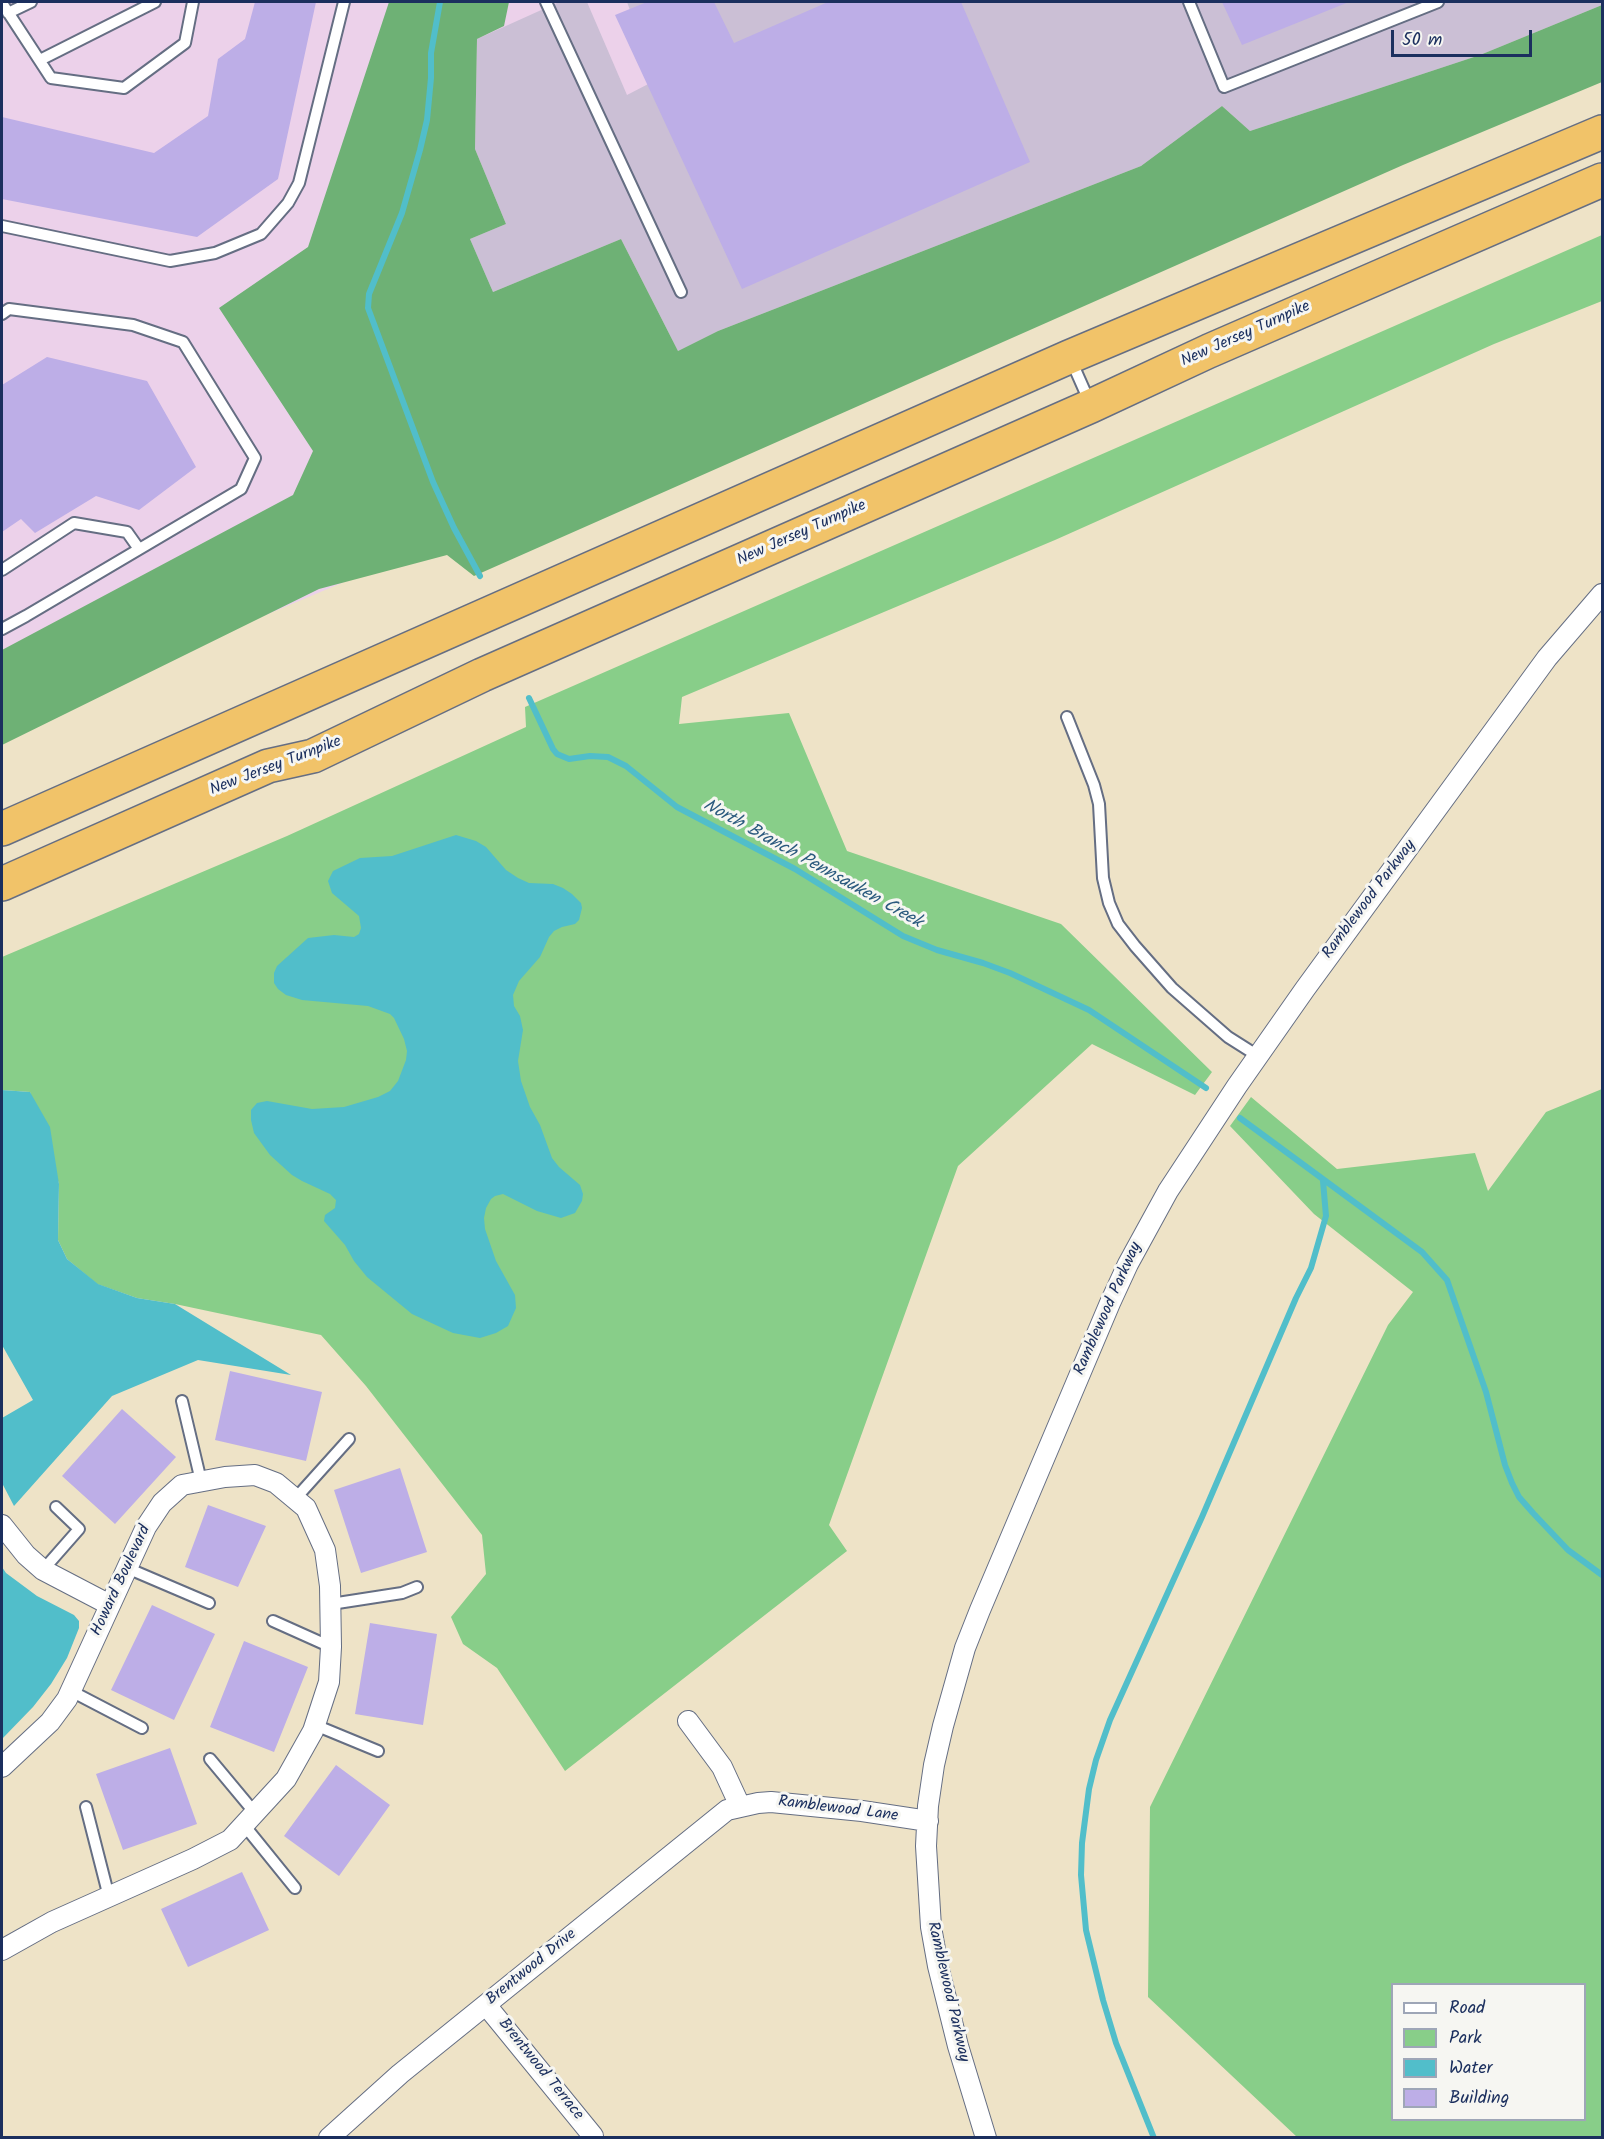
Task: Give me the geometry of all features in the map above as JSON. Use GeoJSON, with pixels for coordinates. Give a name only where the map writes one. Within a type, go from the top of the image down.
{"type":"FeatureCollection","features":[{"type":"Feature","properties":{"kind":"highway"},"geometry":{"type":"LineString","coordinates":[[2,829],[1069,357],[1602,132]]}},
{"type":"Feature","properties":{"kind":"highway","name":"New Jersey Turnpike"},"geometry":{"type":"LineString","coordinates":[[2,885],[268,766],[313,756],[482,675],[1091,406],[1230,342],[1602,180]]}},
{"type":"Feature","properties":{"kind":"highway"},"geometry":{"type":"LineString","coordinates":[[2,907],[279,777],[313,756]]}},
{"type":"Feature","properties":{"kind":"highway"},"geometry":{"type":"LineString","coordinates":[[2,812],[143,766]]}},
{"type":"Feature","properties":{"kind":"street","name":"Ramblewood Parkway"},"geometry":{"type":"LineString","coordinates":[[986,2138],[958,2046],[938,1966],[927,1887],[928,1821],[934,1766],[965,1648],[1097,1332],[1128,1264],[1157,1209],[1258,1056],[1547,658],[1602,594]]}},
{"type":"Feature","properties":{"kind":"street","name":"Howard Boulevard"},"geometry":{"type":"LineString","coordinates":[[2,1767],[50,1722],[70,1691],[146,1527],[162,1503],[182,1485],[225,1477],[255,1475],[276,1483],[306,1508],[325,1550],[331,1604],[332,1647],[329,1682],[315,1725],[286,1779],[230,1840],[52,1922],[2,1950]]}},
{"type":"Feature","properties":{"kind":"street"},"geometry":{"type":"LineString","coordinates":[[2,1525],[26,1555],[43,1570],[110,1605]]}},
{"type":"Feature","properties":{"kind":"street"},"geometry":{"type":"LineString","coordinates":[[688,1721],[722,1767],[740,1806]]}},
{"type":"Feature","properties":{"kind":"street","name":"Ramblewood Lane"},"geometry":{"type":"LineString","coordinates":[[740,1806],[771,1802],[797,1804],[928,1821]]}},
{"type":"Feature","properties":{"kind":"street","name":"Brentwood Drive"},"geometry":{"type":"LineString","coordinates":[[329,2138],[400,2074],[715,1818],[727,1810],[740,1806]]}},
{"type":"Feature","properties":{"kind":"street","name":"Brentwood Terrace"},"geometry":{"type":"LineString","coordinates":[[486,2005],[593,2136]]}},
{"type":"Feature","properties":{"kind":"lane"},"geometry":{"type":"LineString","coordinates":[[8,13],[32,2]]}},
{"type":"Feature","properties":{"kind":"lane"},"geometry":{"type":"LineString","coordinates":[[40,60],[155,2]]}},
{"type":"Feature","properties":{"kind":"lane"},"geometry":{"type":"LineString","coordinates":[[2,3],[51,78],[124,88],[185,43],[193,2]]}},
{"type":"Feature","properties":{"kind":"lane"},"geometry":{"type":"LineString","coordinates":[[2,226],[170,261],[215,253],[261,234],[288,203],[299,183],[344,2]]}},
{"type":"Feature","properties":{"kind":"lane"},"geometry":{"type":"LineString","coordinates":[[546,2],[681,292]]}},
{"type":"Feature","properties":{"kind":"lane"},"geometry":{"type":"LineString","coordinates":[[1189,2],[1224,87],[1438,2]]}},
{"type":"Feature","properties":{"kind":"lane"},"geometry":{"type":"LineString","coordinates":[[2,314],[9,309],[133,324],[183,342],[255,458],[241,489],[2,629]]}},
{"type":"Feature","properties":{"kind":"lane"},"geometry":{"type":"LineString","coordinates":[[1069,357],[1091,406]]}},
{"type":"Feature","properties":{"kind":"lane"},"geometry":{"type":"LineString","coordinates":[[2,570],[74,523],[127,532],[139,549]]}},
{"type":"Feature","properties":{"kind":"lane"},"geometry":{"type":"LineString","coordinates":[[1067,717],[1094,785],[1099,804],[1103,878],[1109,903],[1118,924],[1172,988],[1228,1037],[1258,1056]]}},
{"type":"Feature","properties":{"kind":"lane"},"geometry":{"type":"LineString","coordinates":[[182,1401],[201,1482]]}},
{"type":"Feature","properties":{"kind":"lane"},"geometry":{"type":"LineString","coordinates":[[295,1499],[349,1439]]}},
{"type":"Feature","properties":{"kind":"lane"},"geometry":{"type":"LineString","coordinates":[[43,1570],[79,1529],[56,1507]]}},
{"type":"Feature","properties":{"kind":"lane"},"geometry":{"type":"LineString","coordinates":[[127,1568],[209,1603]]}},
{"type":"Feature","properties":{"kind":"lane"},"geometry":{"type":"LineString","coordinates":[[331,1604],[402,1593],[417,1587]]}},
{"type":"Feature","properties":{"kind":"lane"},"geometry":{"type":"LineString","coordinates":[[273,1621],[332,1647]]}},
{"type":"Feature","properties":{"kind":"lane"},"geometry":{"type":"LineString","coordinates":[[70,1691],[142,1728]]}},
{"type":"Feature","properties":{"kind":"lane"},"geometry":{"type":"LineString","coordinates":[[315,1725],[378,1751]]}},
{"type":"Feature","properties":{"kind":"lane"},"geometry":{"type":"LineString","coordinates":[[210,1759],[295,1888]]}},
{"type":"Feature","properties":{"kind":"lane"},"geometry":{"type":"LineString","coordinates":[[86,1808],[109,1897]]}},
{"type":"Feature","properties":{"kind":"shaded area"},"geometry":{"type":"Polygon","coordinates":[[[2,2],[1602,2],[1602,39],[779,399],[2,726],[2,2]]]}},
{"type":"Feature","properties":{"kind":"shaded area"},"geometry":{"type":"Polygon","coordinates":[[[559,2],[587,2],[627,95],[656,80],[627,2],[1602,2],[1602,5],[1480,55],[1250,131],[1222,106],[1141,166],[718,331],[678,351],[621,239],[493,292],[470,239],[506,224],[475,149],[477,39],[559,2]]]}},
{"type":"Feature","properties":{"kind":"green space"},"geometry":{"type":"Polygon","coordinates":[[[389,2],[509,2],[504,26],[477,39],[475,149],[506,224],[470,239],[493,292],[621,239],[678,351],[718,331],[1141,166],[1222,106],[1250,131],[1480,55],[1602,5],[1602,82],[1403,165],[474,576],[447,555],[319,589],[2,745],[2,650],[293,495],[313,451],[219,308],[308,247],[389,2]]]}},
{"type":"Feature","properties":{"kind":"green space"},"geometry":{"type":"Polygon","coordinates":[[[1602,235],[1602,301],[1494,344],[1055,540],[682,697],[679,724],[789,713],[847,851],[1061,924],[1212,1072],[1195,1095],[1092,1044],[958,1166],[829,1525],[847,1551],[565,1771],[497,1668],[463,1644],[451,1617],[486,1574],[482,1535],[366,1386],[321,1335],[137,1298],[97,1284],[67,1259],[58,1240],[59,1184],[30,1092],[2,1090],[2,957],[287,836],[526,727],[525,707],[1602,235]]]}},
{"type":"Feature","properties":{"kind":"green space"},"geometry":{"type":"Polygon","coordinates":[[[1602,1089],[1602,2137],[1297,2137],[1148,1997],[1150,1807],[1388,1325],[1413,1292],[1314,1214],[1230,1126],[1251,1097],[1337,1169],[1475,1153],[1488,1191],[1546,1112],[1602,1089]]]}},
{"type":"Feature","properties":{"kind":"water"},"geometry":{"type":"Polygon","coordinates":[[[456,835],[476,841],[486,847],[506,870],[518,878],[529,883],[553,884],[563,888],[581,903],[582,908],[579,920],[575,924],[554,931],[549,937],[540,957],[519,981],[513,995],[514,1006],[520,1016],[523,1030],[518,1061],[521,1081],[552,1158],[580,1185],[583,1194],[582,1201],[575,1213],[561,1218],[537,1211],[503,1194],[491,1199],[484,1218],[485,1229],[496,1261],[515,1295],[516,1308],[508,1326],[480,1338],[453,1333],[412,1314],[367,1277],[345,1245],[324,1221],[325,1215],[335,1208],[336,1200],[330,1194],[292,1175],[270,1155],[254,1133],[251,1120],[251,1110],[257,1103],[267,1101],[312,1109],[344,1107],[378,1097],[390,1091],[398,1081],[407,1051],[404,1039],[390,1014],[368,1006],[302,1000],[286,995],[274,983],[274,973],[277,966],[308,938],[334,935],[354,937],[359,934],[361,928],[359,916],[332,893],[328,881],[333,871],[360,858],[392,856],[456,835]]]}},
{"type":"Feature","properties":{"kind":"water"},"geometry":{"type":"Polygon","coordinates":[[[2,1090],[30,1092],[50,1127],[59,1184],[58,1240],[67,1259],[98,1284],[137,1298],[175,1304],[291,1375],[198,1360],[112,1396],[14,1506],[2,1483],[2,1418],[33,1400],[2,1345],[2,1090]]]}},
{"type":"Feature","properties":{"kind":"water"},"geometry":{"type":"Polygon","coordinates":[[[2,1567],[6,1573],[37,1596],[74,1615],[79,1621],[79,1628],[67,1658],[51,1684],[33,1707],[2,1739],[2,1567]]]}},
{"type":"Feature","properties":{"kind":"building"},"geometry":{"type":"Polygon","coordinates":[[[255,2],[316,2],[278,179],[197,237],[2,199],[2,117],[154,153],[208,116],[218,59],[245,39],[255,2]]]}},
{"type":"Feature","properties":{"kind":"building"},"geometry":{"type":"Polygon","coordinates":[[[647,2],[714,2],[734,43],[828,2],[961,2],[1030,162],[742,289],[615,15],[647,2]]]}},
{"type":"Feature","properties":{"kind":"building"},"geometry":{"type":"Polygon","coordinates":[[[1222,2],[1349,2],[1242,45],[1222,2]]]}},
{"type":"Feature","properties":{"kind":"building"},"geometry":{"type":"Polygon","coordinates":[[[47,357],[147,381],[196,467],[139,510],[96,496],[35,533],[21,519],[2,532],[2,385],[47,357]]]}},
{"type":"Feature","properties":{"kind":"building"},"geometry":{"type":"Polygon","coordinates":[[[230,1371],[322,1392],[306,1461],[215,1440],[230,1371]]]}},
{"type":"Feature","properties":{"kind":"building"},"geometry":{"type":"Polygon","coordinates":[[[122,1409],[176,1457],[115,1524],[62,1476],[122,1409]]]}},
{"type":"Feature","properties":{"kind":"building"},"geometry":{"type":"Polygon","coordinates":[[[400,1468],[427,1552],[361,1573],[334,1490],[400,1468]]]}},
{"type":"Feature","properties":{"kind":"building"},"geometry":{"type":"Polygon","coordinates":[[[208,1505],[266,1526],[238,1587],[185,1567],[208,1505]]]}},
{"type":"Feature","properties":{"kind":"building"},"geometry":{"type":"Polygon","coordinates":[[[152,1605],[215,1634],[174,1720],[111,1690],[152,1605]]]}},
{"type":"Feature","properties":{"kind":"building"},"geometry":{"type":"Polygon","coordinates":[[[370,1623],[437,1634],[423,1725],[355,1714],[370,1623]]]}},
{"type":"Feature","properties":{"kind":"building"},"geometry":{"type":"Polygon","coordinates":[[[244,1641],[308,1667],[274,1752],[210,1727],[244,1641]]]}},
{"type":"Feature","properties":{"kind":"building"},"geometry":{"type":"Polygon","coordinates":[[[170,1748],[197,1824],[123,1850],[96,1774],[170,1748]]]}},
{"type":"Feature","properties":{"kind":"building"},"geometry":{"type":"Polygon","coordinates":[[[336,1765],[390,1805],[339,1876],[284,1836],[336,1765]]]}},
{"type":"Feature","properties":{"kind":"building"},"geometry":{"type":"Polygon","coordinates":[[[242,1872],[269,1930],[188,1967],[161,1909],[242,1872]]]}},
{"type":"Feature","properties":{"kind":"waterway","name":"North Branch Pennsauken Creek"},"geometry":{"type":"LineString","coordinates":[[440,2],[431,53],[427,120],[420,150],[402,213],[369,294],[368,308],[433,482],[480,576]]}},
{"type":"Feature","properties":{"kind":"waterway","name":"North Branch Pennsauken Creek"},"geometry":{"type":"LineString","coordinates":[[529,698],[557,754],[569,759],[590,756],[608,757],[626,766],[677,807],[795,869],[903,936],[937,950],[1010,973],[1089,1010],[1206,1088]]}},
{"type":"Feature","properties":{"kind":"waterway","name":"North Branch Pennsauken Creek"},"geometry":{"type":"LineString","coordinates":[[1240,1118],[1422,1252],[1447,1280],[1486,1392],[1505,1465],[1519,1497],[1568,1550],[1602,1575]]}},
{"type":"Feature","properties":{"kind":"waterway"},"geometry":{"type":"LineString","coordinates":[[1154,2138],[1116,2043],[1086,1930],[1081,1875],[1082,1843],[1089,1789],[1110,1720],[1311,1268],[1326,1216],[1323,1181]]}}]}
